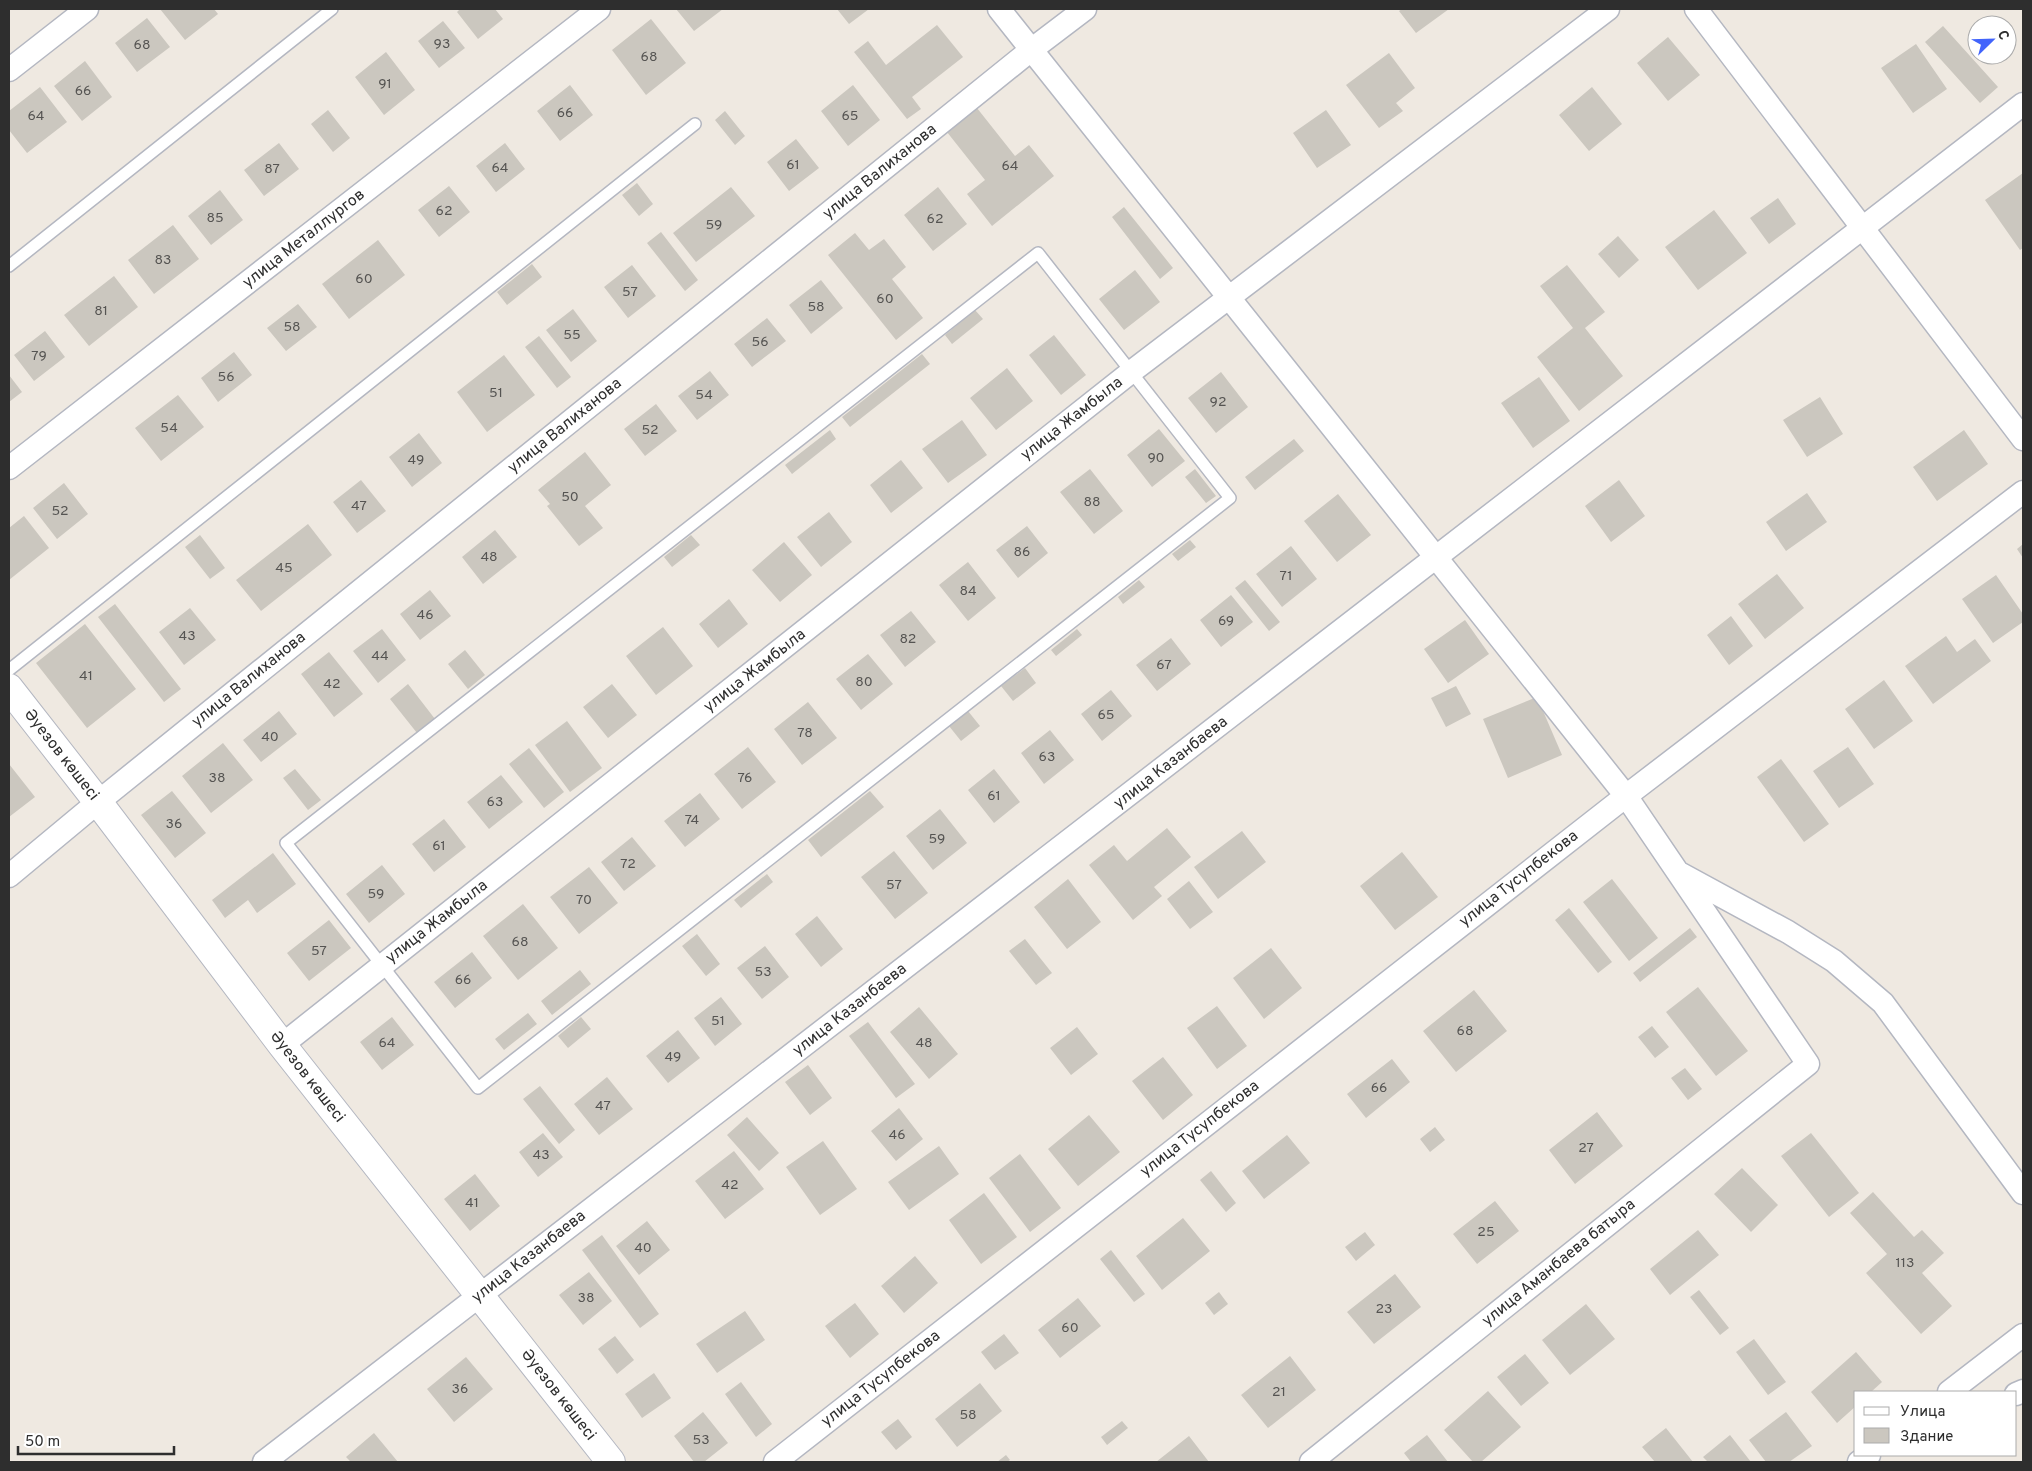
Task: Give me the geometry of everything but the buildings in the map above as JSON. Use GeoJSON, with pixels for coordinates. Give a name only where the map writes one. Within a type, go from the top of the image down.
{"type":"FeatureCollection","features":[{"type":"Feature","properties":{"kind":"main road","name":"Әуезов көшесі"},"geometry":{"type":"LineString","coordinates":[[9,688],[282,1045],[611,1462]]}},
{"type":"Feature","properties":{"kind":"street"},"geometry":{"type":"LineString","coordinates":[[9,70],[87,9]]}},
{"type":"Feature","properties":{"kind":"street","name":"улица Металлургов"},"geometry":{"type":"LineString","coordinates":[[9,468],[599,9]]}},
{"type":"Feature","properties":{"kind":"street"},"geometry":{"type":"LineString","coordinates":[[999,9],[1626,796],[1678,872],[1788,932],[1834,961],[1883,1003],[2023,1194]]}},
{"type":"Feature","properties":{"kind":"street","name":"улица Валиханова"},"geometry":{"type":"LineString","coordinates":[[9,876],[98,802],[1031,50],[1085,9]]}},
{"type":"Feature","properties":{"kind":"street","name":"улица Жамбыла"},"geometry":{"type":"LineString","coordinates":[[282,1045],[1131,372],[1608,9]]}},
{"type":"Feature","properties":{"kind":"street"},"geometry":{"type":"LineString","coordinates":[[1696,9],[2023,439]]}},
{"type":"Feature","properties":{"kind":"street","name":"улица Казанбаева"},"geometry":{"type":"LineString","coordinates":[[264,1462],[2023,104]]}},
{"type":"Feature","properties":{"kind":"street","name":"улица Тусупбекова"},"geometry":{"type":"LineString","coordinates":[[775,1462],[1626,796],[2023,492]]}},
{"type":"Feature","properties":{"kind":"street","name":"улица Аманбаева батыра"},"geometry":{"type":"LineString","coordinates":[[1311,1462],[1808,1064],[1678,872]]}},
{"type":"Feature","properties":{"kind":"street"},"geometry":{"type":"LineString","coordinates":[[1950,1391],[2023,1335]]}},
{"type":"Feature","properties":{"kind":"lane"},"geometry":{"type":"LineString","coordinates":[[9,266],[332,9]]}},
{"type":"Feature","properties":{"kind":"lane"},"geometry":{"type":"LineString","coordinates":[[9,670],[695,124]]}},
{"type":"Feature","properties":{"kind":"lane"},"geometry":{"type":"LineString","coordinates":[[1038,253],[1230,498],[478,1088],[382,966],[286,843],[1038,253]]}}]}
